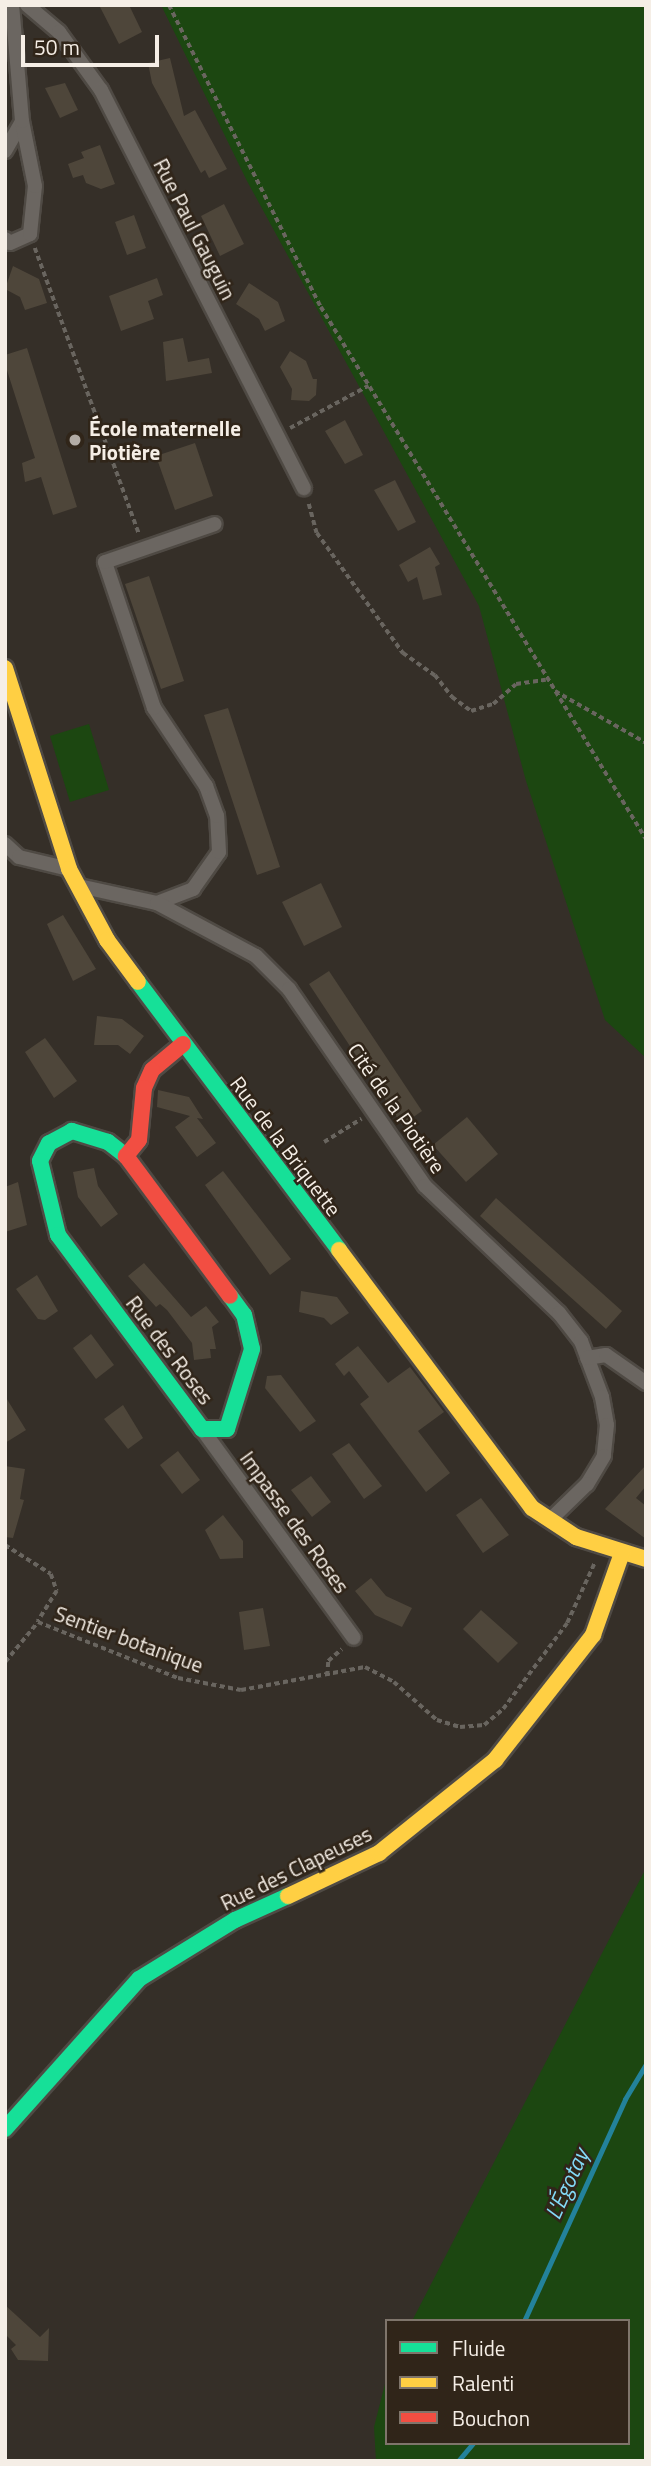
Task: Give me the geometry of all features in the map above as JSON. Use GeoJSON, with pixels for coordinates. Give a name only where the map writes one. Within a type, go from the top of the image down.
{"type":"FeatureCollection","features":[{"type":"Feature","properties":{"kind":"street"},"geometry":{"type":"LineString","coordinates":[[5,239],[10,243],[30,234],[35,186],[22,121],[12,5]]}},
{"type":"Feature","properties":{"kind":"street","name":"Rue Paul Gauguin"},"geometry":{"type":"LineString","coordinates":[[27,5],[59,32],[101,90],[304,488]]}},
{"type":"Feature","properties":{"kind":"street"},"geometry":{"type":"LineString","coordinates":[[5,151],[22,121]]}},
{"type":"Feature","properties":{"kind":"street"},"geometry":{"type":"LineString","coordinates":[[157,903],[193,889],[219,852],[217,816],[206,786],[154,708],[105,562],[215,524]]}},
{"type":"Feature","properties":{"kind":"street","name":"Rue de la Briquette"},"geometry":{"type":"LineString","coordinates":[[5,668],[69,869],[107,940],[532,1508],[576,1537],[646,1559]]}},
{"type":"Feature","properties":{"kind":"street"},"geometry":{"type":"LineString","coordinates":[[5,844],[19,857],[69,869]]}},
{"type":"Feature","properties":{"kind":"street","name":"Cité de la Piotière"},"geometry":{"type":"LineString","coordinates":[[79,886],[157,903],[220,933],[256,956],[281,981],[425,1186],[559,1313],[587,1358],[607,1425],[604,1456],[587,1484],[550,1520]]}},
{"type":"Feature","properties":{"kind":"street"},"geometry":{"type":"LineString","coordinates":[[126,1156],[139,1140],[144,1121],[144,1088],[152,1070],[184,1044]]}},
{"type":"Feature","properties":{"kind":"street","name":"Rue des Roses"},"geometry":{"type":"LineString","coordinates":[[72,1131],[108,1142],[126,1156],[244,1315],[252,1349],[226,1429],[202,1430],[58,1235],[40,1161],[50,1143],[72,1131]]}},
{"type":"Feature","properties":{"kind":"street"},"geometry":{"type":"LineString","coordinates":[[587,1358],[606,1355],[646,1382]]}},
{"type":"Feature","properties":{"kind":"street","name":"Impasse des Roses"},"geometry":{"type":"LineString","coordinates":[[202,1430],[354,1638]]}},
{"type":"Feature","properties":{"kind":"street","name":"Rue des Clapeuses"},"geometry":{"type":"LineString","coordinates":[[5,2129],[139,1979],[234,1920],[379,1853],[495,1760],[593,1635],[622,1553]]}},
{"type":"Feature","properties":{"kind":"path"},"geometry":{"type":"LineString","coordinates":[[169,5],[321,307],[646,839]]}},
{"type":"Feature","properties":{"kind":"path"},"geometry":{"type":"LineString","coordinates":[[30,234],[103,425],[144,549]]}},
{"type":"Feature","properties":{"kind":"path"},"geometry":{"type":"LineString","coordinates":[[277,435],[368,386]]}},
{"type":"Feature","properties":{"kind":"path"},"geometry":{"type":"LineString","coordinates":[[304,488],[317,533],[341,570],[402,653],[435,675],[452,697],[471,711],[493,704],[516,684],[547,680]]}},
{"type":"Feature","properties":{"kind":"path"},"geometry":{"type":"LineString","coordinates":[[553,690],[646,743]]}},
{"type":"Feature","properties":{"kind":"path"},"geometry":{"type":"LineString","coordinates":[[324,1142],[372,1112]]}},
{"type":"Feature","properties":{"kind":"path"},"geometry":{"type":"LineString","coordinates":[[5,1545],[51,1574],[57,1591],[38,1622]]}},
{"type":"Feature","properties":{"kind":"path","name":"Sentier botanique"},"geometry":{"type":"LineString","coordinates":[[5,1662],[38,1622],[178,1678],[240,1690],[365,1667],[394,1682],[437,1720],[460,1727],[484,1725],[503,1709],[567,1623],[602,1546]]}},
{"type":"Feature","properties":{"kind":"path"},"geometry":{"type":"LineString","coordinates":[[327,1676],[328,1661],[354,1638]]}},
{"type":"Feature","properties":{"kind":"green space"},"geometry":{"type":"Polygon","coordinates":[[[161,5],[646,5],[646,1058],[605,1020],[526,781],[479,606],[247,181],[161,5]]]}},
{"type":"Feature","properties":{"kind":"green space"},"geometry":{"type":"Polygon","coordinates":[[[89,724],[109,790],[70,802],[50,736],[89,724]]]}},
{"type":"Feature","properties":{"kind":"green space"},"geometry":{"type":"Polygon","coordinates":[[[646,1868],[646,2461],[376,2461],[374,2427],[385,2384],[385,2445],[630,2445],[630,2319],[413,2319],[646,1868]]]}},
{"type":"Feature","properties":{"kind":"building"},"geometry":{"type":"Polygon","coordinates":[[[99,5],[129,5],[142,32],[119,44],[99,5]]]}},
{"type":"Feature","properties":{"kind":"building"},"geometry":{"type":"Polygon","coordinates":[[[170,58],[184,116],[195,110],[227,169],[209,178],[205,170],[201,173],[152,83],[148,63],[170,58]]]}},
{"type":"Feature","properties":{"kind":"building"},"geometry":{"type":"Polygon","coordinates":[[[65,83],[78,110],[60,118],[45,88],[65,83]]]}},
{"type":"Feature","properties":{"kind":"building"},"geometry":{"type":"Polygon","coordinates":[[[100,145],[115,184],[101,189],[86,183],[83,175],[73,178],[68,164],[84,158],[81,152],[100,145]]]}},
{"type":"Feature","properties":{"kind":"building"},"geometry":{"type":"Polygon","coordinates":[[[224,204],[244,244],[220,256],[201,216],[224,204]]]}},
{"type":"Feature","properties":{"kind":"building"},"geometry":{"type":"Polygon","coordinates":[[[134,215],[146,248],[127,255],[115,222],[134,215]]]}},
{"type":"Feature","properties":{"kind":"building"},"geometry":{"type":"Polygon","coordinates":[[[13,266],[39,279],[47,303],[25,310],[20,297],[5,289],[13,266]]]}},
{"type":"Feature","properties":{"kind":"building"},"geometry":{"type":"Polygon","coordinates":[[[157,278],[163,295],[148,301],[154,319],[121,331],[109,296],[157,278]]]}},
{"type":"Feature","properties":{"kind":"building"},"geometry":{"type":"Polygon","coordinates":[[[249,283],[278,302],[285,321],[265,331],[259,319],[236,304],[249,283]]]}},
{"type":"Feature","properties":{"kind":"building"},"geometry":{"type":"Polygon","coordinates":[[[183,338],[188,362],[209,358],[212,373],[166,381],[163,342],[183,338]]]}},
{"type":"Feature","properties":{"kind":"building"},"geometry":{"type":"Polygon","coordinates":[[[27,348],[77,507],[53,515],[41,477],[25,482],[22,463],[35,458],[5,364],[5,355],[27,348]]]}},
{"type":"Feature","properties":{"kind":"building"},"geometry":{"type":"Polygon","coordinates":[[[290,351],[306,361],[313,379],[317,379],[316,395],[309,401],[291,400],[292,389],[280,367],[290,351]]]}},
{"type":"Feature","properties":{"kind":"building"},"geometry":{"type":"Polygon","coordinates":[[[345,420],[363,455],[345,464],[325,431],[345,420]]]}},
{"type":"Feature","properties":{"kind":"building"},"geometry":{"type":"Polygon","coordinates":[[[195,443],[213,496],[175,510],[156,456],[195,443]]]}},
{"type":"Feature","properties":{"kind":"building"},"geometry":{"type":"Polygon","coordinates":[[[395,480],[416,522],[398,531],[374,490],[395,480]]]}},
{"type":"Feature","properties":{"kind":"building"},"geometry":{"type":"Polygon","coordinates":[[[430,547],[440,564],[435,567],[442,595],[423,600],[417,577],[408,582],[399,565],[430,547]]]}},
{"type":"Feature","properties":{"kind":"building"},"geometry":{"type":"Polygon","coordinates":[[[149,576],[184,681],[161,689],[125,584],[149,576]]]}},
{"type":"Feature","properties":{"kind":"building"},"geometry":{"type":"Polygon","coordinates":[[[228,708],[280,867],[257,875],[204,715],[228,708]]]}},
{"type":"Feature","properties":{"kind":"building"},"geometry":{"type":"Polygon","coordinates":[[[321,883],[342,927],[304,946],[282,902],[321,883]]]}},
{"type":"Feature","properties":{"kind":"building"},"geometry":{"type":"Polygon","coordinates":[[[63,915],[96,969],[73,981],[47,924],[63,915]]]}},
{"type":"Feature","properties":{"kind":"building"},"geometry":{"type":"Polygon","coordinates":[[[329,971],[422,1111],[402,1125],[309,984],[329,971]]]}},
{"type":"Feature","properties":{"kind":"building"},"geometry":{"type":"Polygon","coordinates":[[[97,1016],[122,1019],[144,1036],[130,1054],[118,1045],[94,1045],[97,1016]]]}},
{"type":"Feature","properties":{"kind":"building"},"geometry":{"type":"Polygon","coordinates":[[[45,1038],[77,1081],[54,1098],[25,1052],[45,1038]]]}},
{"type":"Feature","properties":{"kind":"building"},"geometry":{"type":"Polygon","coordinates":[[[158,1090],[189,1097],[203,1119],[197,1118],[216,1143],[197,1157],[175,1127],[190,1116],[157,1107],[158,1090]]]}},
{"type":"Feature","properties":{"kind":"building"},"geometry":{"type":"Polygon","coordinates":[[[467,1117],[498,1154],[466,1182],[433,1145],[467,1117]]]}},
{"type":"Feature","properties":{"kind":"building"},"geometry":{"type":"Polygon","coordinates":[[[94,1168],[98,1186],[118,1214],[101,1227],[78,1197],[73,1172],[94,1168]]]}},
{"type":"Feature","properties":{"kind":"building"},"geometry":{"type":"Polygon","coordinates":[[[223,1171],[291,1259],[270,1275],[205,1185],[223,1171]]]}},
{"type":"Feature","properties":{"kind":"building"},"geometry":{"type":"Polygon","coordinates":[[[18,1182],[27,1225],[5,1232],[5,1187],[18,1182]]]}},
{"type":"Feature","properties":{"kind":"building"},"geometry":{"type":"Polygon","coordinates":[[[496,1198],[622,1311],[606,1329],[480,1216],[496,1198]]]}},
{"type":"Feature","properties":{"kind":"building"},"geometry":{"type":"Polygon","coordinates":[[[144,1263],[191,1317],[206,1306],[219,1322],[212,1327],[216,1349],[210,1349],[211,1358],[194,1360],[192,1343],[167,1310],[160,1304],[156,1307],[128,1276],[144,1263]]]}},
{"type":"Feature","properties":{"kind":"building"},"geometry":{"type":"Polygon","coordinates":[[[37,1275],[58,1311],[45,1320],[38,1319],[16,1289],[37,1275]]]}},
{"type":"Feature","properties":{"kind":"building"},"geometry":{"type":"Polygon","coordinates":[[[301,1291],[337,1297],[349,1313],[331,1325],[324,1318],[299,1312],[301,1291]]]}},
{"type":"Feature","properties":{"kind":"building"},"geometry":{"type":"Polygon","coordinates":[[[91,1334],[114,1365],[96,1379],[73,1348],[91,1334]]]}},
{"type":"Feature","properties":{"kind":"building"},"geometry":{"type":"Polygon","coordinates":[[[358,1346],[388,1383],[410,1367],[444,1412],[418,1431],[450,1473],[426,1492],[360,1404],[369,1397],[349,1371],[344,1376],[335,1364],[358,1346]]]}},
{"type":"Feature","properties":{"kind":"building"},"geometry":{"type":"Polygon","coordinates":[[[281,1375],[316,1421],[300,1432],[265,1388],[267,1376],[281,1375]]]}},
{"type":"Feature","properties":{"kind":"building"},"geometry":{"type":"Polygon","coordinates":[[[5,1396],[26,1430],[5,1443],[5,1396]]]}},
{"type":"Feature","properties":{"kind":"building"},"geometry":{"type":"Polygon","coordinates":[[[123,1405],[143,1438],[128,1449],[104,1419],[123,1405]]]}},
{"type":"Feature","properties":{"kind":"building"},"geometry":{"type":"Polygon","coordinates":[[[349,1443],[382,1486],[364,1499],[332,1454],[349,1443]]]}},
{"type":"Feature","properties":{"kind":"building"},"geometry":{"type":"Polygon","coordinates":[[[178,1451],[200,1480],[182,1494],[160,1465],[178,1451]]]}},
{"type":"Feature","properties":{"kind":"building"},"geometry":{"type":"Polygon","coordinates":[[[646,1465],[646,1486],[636,1498],[646,1506],[646,1539],[605,1509],[646,1465]]]}},
{"type":"Feature","properties":{"kind":"building"},"geometry":{"type":"Polygon","coordinates":[[[5,1466],[25,1469],[20,1499],[24,1500],[13,1538],[5,1537],[5,1466]]]}},
{"type":"Feature","properties":{"kind":"building"},"geometry":{"type":"Polygon","coordinates":[[[311,1476],[331,1502],[312,1517],[291,1490],[311,1476]]]}},
{"type":"Feature","properties":{"kind":"building"},"geometry":{"type":"Polygon","coordinates":[[[481,1498],[509,1535],[483,1553],[456,1515],[481,1498]]]}},
{"type":"Feature","properties":{"kind":"building"},"geometry":{"type":"Polygon","coordinates":[[[223,1515],[243,1541],[243,1558],[220,1559],[205,1530],[223,1515]]]}},
{"type":"Feature","properties":{"kind":"building"},"geometry":{"type":"Polygon","coordinates":[[[371,1578],[386,1596],[412,1608],[402,1627],[375,1615],[355,1591],[371,1578]]]}},
{"type":"Feature","properties":{"kind":"building"},"geometry":{"type":"Polygon","coordinates":[[[263,1608],[270,1646],[244,1650],[239,1612],[263,1608]]]}},
{"type":"Feature","properties":{"kind":"building"},"geometry":{"type":"Polygon","coordinates":[[[481,1610],[518,1643],[498,1663],[463,1629],[481,1610]]]}},
{"type":"Feature","properties":{"kind":"building"},"geometry":{"type":"Polygon","coordinates":[[[5,2305],[40,2337],[49,2328],[48,2361],[18,2360],[11,2349],[16,2345],[5,2334],[5,2305]]]}},
{"type":"Feature","properties":{"kind":"waterway","name":"L'Égotay"},"geometry":{"type":"LineString","coordinates":[[525,2319],[625,2099],[646,2064]]}},
{"type":"Feature","properties":{"kind":"waterway","name":"L'Égotay"},"geometry":{"type":"LineString","coordinates":[[458,2461],[471,2445]]}},
{"type":"Feature","properties":{"kind":"traffic: fast"},"geometry":{"type":"LineString","coordinates":[[138,982],[339,1250]]}},
{"type":"Feature","properties":{"kind":"traffic: fast"},"geometry":{"type":"LineString","coordinates":[[126,1156],[108,1142],[72,1131],[49,1143],[40,1161],[58,1235],[202,1429],[227,1429],[252,1349],[244,1315],[230,1296]]}},
{"type":"Feature","properties":{"kind":"traffic: fast"},"geometry":{"type":"LineString","coordinates":[[5,2129],[139,1979],[235,1920],[288,1896]]}},
{"type":"Feature","properties":{"kind":"traffic: slow"},"geometry":{"type":"LineString","coordinates":[[5,668],[69,869],[107,940],[138,982]]}},
{"type":"Feature","properties":{"kind":"traffic: slow"},"geometry":{"type":"LineString","coordinates":[[339,1250],[532,1508],[576,1537],[646,1559]]}},
{"type":"Feature","properties":{"kind":"traffic: slow"},"geometry":{"type":"LineString","coordinates":[[288,1896],[379,1853],[495,1760],[593,1635],[622,1553]]}},
{"type":"Feature","properties":{"kind":"traffic: jam"},"geometry":{"type":"LineString","coordinates":[[183,1044],[152,1070],[144,1088],[139,1140],[126,1156],[230,1296]]}},
{"type":"Feature","properties":{"kind":"place","name":"École maternelle Piotière"},"geometry":{"type":"Point","coordinates":[75,440]}}]}
